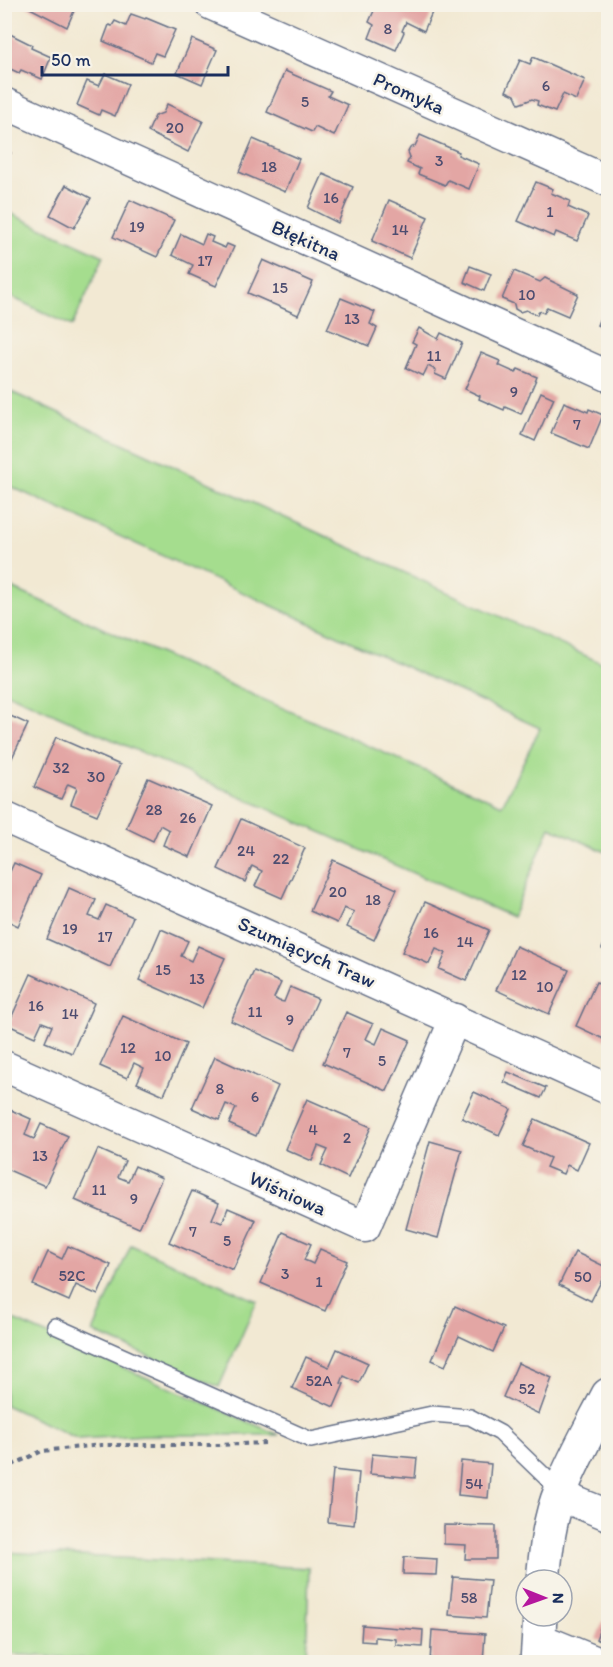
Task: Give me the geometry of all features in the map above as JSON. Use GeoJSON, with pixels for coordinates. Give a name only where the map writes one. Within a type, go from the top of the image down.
{"type":"FeatureCollection","features":[{"type":"Feature","properties":{"kind":"street","name":"Promyka"},"geometry":{"type":"LineString","coordinates":[[210,4],[609,181]]}},
{"type":"Feature","properties":{"kind":"street","name":"Błękitna"},"geometry":{"type":"LineString","coordinates":[[4,103],[609,376]]}},
{"type":"Feature","properties":{"kind":"street","name":"Szumiących Traw"},"geometry":{"type":"LineString","coordinates":[[4,817],[609,1089]]}},
{"type":"Feature","properties":{"kind":"street","name":"Wiśniowa"},"geometry":{"type":"LineString","coordinates":[[4,1066],[365,1227],[455,1019]]}},
{"type":"Feature","properties":{"kind":"street"},"geometry":{"type":"LineString","coordinates":[[544,1568],[546,1547],[560,1491],[609,1395]]}},
{"type":"Feature","properties":{"kind":"street"},"geometry":{"type":"LineString","coordinates":[[560,1491],[576,1502],[609,1515]]}},
{"type":"Feature","properties":{"kind":"street"},"geometry":{"type":"LineString","coordinates":[[538,1639],[597,1662]]}},
{"type":"Feature","properties":{"kind":"lane"},"geometry":{"type":"LineString","coordinates":[[55,1326],[311,1440],[432,1414],[470,1417],[500,1433],[560,1491]]}},
{"type":"Feature","properties":{"kind":"path"},"geometry":{"type":"LineString","coordinates":[[4,1469],[42,1451],[100,1445],[218,1445],[311,1440]]}},
{"type":"Feature","properties":{"kind":"green space"},"geometry":{"type":"Polygon","coordinates":[[[5,211],[104,256],[72,326],[5,294],[5,211]]]}},
{"type":"Feature","properties":{"kind":"green space"},"geometry":{"type":"Polygon","coordinates":[[[5,389],[608,666],[608,853],[550,827],[512,917],[5,692],[5,585],[502,805],[540,728],[5,484],[5,389]]]}},
{"type":"Feature","properties":{"kind":"green space"},"geometry":{"type":"Polygon","coordinates":[[[131,1245],[257,1301],[219,1387],[93,1332],[131,1245]]]}},
{"type":"Feature","properties":{"kind":"green space"},"geometry":{"type":"Polygon","coordinates":[[[4,1316],[279,1435],[146,1435],[78,1439],[5,1405],[4,1316]]]}},
{"type":"Feature","properties":{"kind":"green space"},"geometry":{"type":"Polygon","coordinates":[[[4,1552],[309,1568],[306,1662],[141,1662],[5,1654],[4,1552]]]}},
{"type":"Feature","properties":{"kind":"building"},"geometry":{"type":"Polygon","coordinates":[[[22,4],[77,4],[67,27],[22,4]]]}},
{"type":"Feature","properties":{"kind":"building"},"geometry":{"type":"Polygon","coordinates":[[[377,4],[422,4],[433,10],[424,31],[406,22],[396,50],[369,38],[374,25],[369,22],[377,4]]]}},
{"type":"Feature","properties":{"kind":"building"},"geometry":{"type":"Polygon","coordinates":[[[131,14],[175,30],[163,56],[155,53],[151,62],[103,41],[109,25],[112,26],[115,21],[126,26],[131,14]]]}},
{"type":"Feature","properties":{"kind":"building"},"geometry":{"type":"Polygon","coordinates":[[[4,33],[32,45],[31,48],[51,57],[42,79],[4,66],[4,33]]]}},
{"type":"Feature","properties":{"kind":"building"},"geometry":{"type":"Polygon","coordinates":[[[192,39],[217,50],[202,84],[177,73],[192,39]]]}},
{"type":"Feature","properties":{"kind":"building"},"geometry":{"type":"Polygon","coordinates":[[[533,57],[585,80],[576,100],[563,94],[555,112],[537,105],[538,101],[532,99],[519,104],[515,95],[506,91],[520,60],[530,64],[533,57]]]}},
{"type":"Feature","properties":{"kind":"building"},"geometry":{"type":"Polygon","coordinates":[[[285,71],[331,91],[328,96],[348,105],[334,136],[315,127],[312,132],[267,112],[285,71]]]}},
{"type":"Feature","properties":{"kind":"building"},"geometry":{"type":"Polygon","coordinates":[[[105,74],[128,84],[115,116],[101,110],[99,115],[77,105],[87,81],[99,86],[105,74]]]}},
{"type":"Feature","properties":{"kind":"building"},"geometry":{"type":"Polygon","coordinates":[[[167,104],[203,121],[188,152],[148,132],[155,116],[163,113],[167,104]]]}},
{"type":"Feature","properties":{"kind":"building"},"geometry":{"type":"Polygon","coordinates":[[[420,135],[459,152],[458,155],[479,164],[469,189],[448,180],[445,185],[418,174],[420,169],[407,163],[410,157],[408,152],[415,146],[420,135]]]}},
{"type":"Feature","properties":{"kind":"building"},"geometry":{"type":"Polygon","coordinates":[[[253,139],[299,159],[285,192],[239,172],[253,139]]]}},
{"type":"Feature","properties":{"kind":"building"},"geometry":{"type":"Polygon","coordinates":[[[4,150],[11,153],[4,169],[4,150]]]}},
{"type":"Feature","properties":{"kind":"building"},"geometry":{"type":"Polygon","coordinates":[[[323,174],[353,187],[338,223],[308,208],[323,174]]]}},
{"type":"Feature","properties":{"kind":"building"},"geometry":{"type":"Polygon","coordinates":[[[536,182],[553,189],[551,193],[570,201],[568,207],[588,216],[577,241],[556,232],[554,237],[518,221],[536,182]]]}},
{"type":"Feature","properties":{"kind":"building"},"geometry":{"type":"Polygon","coordinates":[[[66,185],[91,198],[74,228],[50,215],[66,185]]]}},
{"type":"Feature","properties":{"kind":"building"},"geometry":{"type":"Polygon","coordinates":[[[130,200],[174,220],[157,257],[113,237],[130,200]]]}},
{"type":"Feature","properties":{"kind":"building"},"geometry":{"type":"Polygon","coordinates":[[[389,200],[428,217],[410,258],[372,241],[389,200]]]}},
{"type":"Feature","properties":{"kind":"building"},"geometry":{"type":"Polygon","coordinates":[[[181,234],[202,244],[206,234],[213,237],[211,242],[225,248],[227,244],[234,247],[216,286],[189,274],[193,265],[172,255],[181,234]]]}},
{"type":"Feature","properties":{"kind":"building"},"geometry":{"type":"Polygon","coordinates":[[[263,260],[313,282],[298,315],[248,293],[263,260]]]}},
{"type":"Feature","properties":{"kind":"building"},"geometry":{"type":"Polygon","coordinates":[[[470,266],[491,274],[484,291],[464,282],[470,266]]]}},
{"type":"Feature","properties":{"kind":"building"},"geometry":{"type":"Polygon","coordinates":[[[514,271],[540,282],[545,278],[578,294],[568,316],[547,307],[544,313],[539,311],[537,315],[526,310],[520,312],[515,309],[514,304],[502,299],[514,271]]]}},
{"type":"Feature","properties":{"kind":"building"},"geometry":{"type":"Polygon","coordinates":[[[341,298],[375,312],[370,324],[377,328],[369,346],[327,329],[341,298]]]}},
{"type":"Feature","properties":{"kind":"building"},"geometry":{"type":"Polygon","coordinates":[[[608,299],[608,330],[597,325],[608,299]]]}},
{"type":"Feature","properties":{"kind":"building"},"geometry":{"type":"Polygon","coordinates":[[[419,328],[438,339],[441,333],[462,343],[446,379],[435,374],[436,370],[428,366],[423,376],[406,368],[416,344],[412,342],[419,328]]]}},
{"type":"Feature","properties":{"kind":"building"},"geometry":{"type":"Polygon","coordinates":[[[481,353],[500,361],[498,365],[516,373],[518,369],[537,377],[521,414],[505,407],[504,410],[479,399],[480,396],[465,389],[481,353]]]}},
{"type":"Feature","properties":{"kind":"building"},"geometry":{"type":"Polygon","coordinates":[[[541,392],[554,398],[535,441],[522,435],[541,392]]]}},
{"type":"Feature","properties":{"kind":"building"},"geometry":{"type":"Polygon","coordinates":[[[564,402],[588,412],[589,409],[603,415],[589,449],[551,433],[564,402]]]}},
{"type":"Feature","properties":{"kind":"building"},"geometry":{"type":"Polygon","coordinates":[[[4,713],[28,724],[4,775],[4,713]]]}},
{"type":"Feature","properties":{"kind":"building"},"geometry":{"type":"Polygon","coordinates":[[[56,737],[120,765],[97,815],[71,804],[77,788],[68,784],[61,799],[34,787],[56,737]]]}},
{"type":"Feature","properties":{"kind":"building"},"geometry":{"type":"Polygon","coordinates":[[[148,778],[212,806],[190,857],[163,845],[169,830],[160,825],[153,841],[126,828],[148,778]]]}},
{"type":"Feature","properties":{"kind":"building"},"geometry":{"type":"Polygon","coordinates":[[[241,819],[305,848],[282,898],[255,886],[262,871],[252,866],[245,882],[218,869],[241,819]]]}},
{"type":"Feature","properties":{"kind":"building"},"geometry":{"type":"Polygon","coordinates":[[[333,860],[397,889],[374,940],[347,927],[354,912],[344,908],[337,923],[310,911],[333,860]]]}},
{"type":"Feature","properties":{"kind":"building"},"geometry":{"type":"Polygon","coordinates":[[[14,863],[41,875],[18,926],[4,919],[4,877],[7,878],[14,863]]]}},
{"type":"Feature","properties":{"kind":"building"},"geometry":{"type":"Polygon","coordinates":[[[69,888],[96,900],[89,916],[99,920],[106,905],[133,917],[110,967],[47,939],[69,888]]]}},
{"type":"Feature","properties":{"kind":"building"},"geometry":{"type":"Polygon","coordinates":[[[425,902],[489,930],[466,981],[439,969],[446,953],[436,949],[429,964],[402,952],[425,902]]]}},
{"type":"Feature","properties":{"kind":"building"},"geometry":{"type":"Polygon","coordinates":[[[161,929],[188,941],[181,956],[191,961],[198,946],[225,958],[202,1008],[139,980],[161,929]]]}},
{"type":"Feature","properties":{"kind":"building"},"geometry":{"type":"Polygon","coordinates":[[[608,934],[608,952],[602,949],[608,934]]]}},
{"type":"Feature","properties":{"kind":"building"},"geometry":{"type":"Polygon","coordinates":[[[516,946],[569,970],[549,1014],[496,990],[516,946]]]}},
{"type":"Feature","properties":{"kind":"building"},"geometry":{"type":"Polygon","coordinates":[[[254,971],[281,983],[274,998],[279,1001],[284,1002],[290,987],[318,999],[295,1050],[231,1021],[254,971]]]}},
{"type":"Feature","properties":{"kind":"building"},"geometry":{"type":"Polygon","coordinates":[[[31,974],[94,1003],[72,1053],[45,1042],[52,1026],[42,1022],[35,1037],[8,1025],[31,974]]]}},
{"type":"Feature","properties":{"kind":"building"},"geometry":{"type":"Polygon","coordinates":[[[596,982],[608,987],[608,1041],[576,1026],[596,982]]]}},
{"type":"Feature","properties":{"kind":"building"},"geometry":{"type":"Polygon","coordinates":[[[346,1012],[373,1024],[366,1039],[376,1044],[383,1028],[410,1040],[387,1091],[323,1063],[346,1012]]]}},
{"type":"Feature","properties":{"kind":"building"},"geometry":{"type":"Polygon","coordinates":[[[123,1016],[186,1044],[164,1095],[137,1083],[144,1068],[134,1063],[127,1078],[100,1066],[123,1016]]]}},
{"type":"Feature","properties":{"kind":"building"},"geometry":{"type":"Polygon","coordinates":[[[215,1057],[278,1086],[256,1136],[229,1124],[236,1108],[226,1104],[219,1120],[192,1108],[215,1057]]]}},
{"type":"Feature","properties":{"kind":"building"},"geometry":{"type":"Polygon","coordinates":[[[508,1072],[546,1088],[541,1098],[504,1082],[508,1072]]]}},
{"type":"Feature","properties":{"kind":"building"},"geometry":{"type":"Polygon","coordinates":[[[474,1092],[511,1109],[499,1135],[462,1118],[474,1092]]]}},
{"type":"Feature","properties":{"kind":"building"},"geometry":{"type":"Polygon","coordinates":[[[307,1099],[371,1127],[348,1178],[321,1165],[328,1150],[318,1146],[312,1161],[285,1149],[307,1099]]]}},
{"type":"Feature","properties":{"kind":"building"},"geometry":{"type":"Polygon","coordinates":[[[4,1107],[31,1119],[25,1135],[34,1139],[41,1124],[68,1136],[45,1186],[4,1168],[4,1107]]]}},
{"type":"Feature","properties":{"kind":"building"},"geometry":{"type":"Polygon","coordinates":[[[535,1119],[589,1143],[577,1170],[567,1165],[563,1174],[546,1167],[550,1158],[523,1146],[535,1119]]]}},
{"type":"Feature","properties":{"kind":"building"},"geometry":{"type":"Polygon","coordinates":[[[430,1141],[462,1150],[438,1238],[406,1229],[430,1141]]]}},
{"type":"Feature","properties":{"kind":"building"},"geometry":{"type":"Polygon","coordinates":[[[98,1149],[125,1161],[118,1177],[128,1181],[135,1166],[162,1178],[139,1228],[75,1200],[98,1149]]]}},
{"type":"Feature","properties":{"kind":"building"},"geometry":{"type":"Polygon","coordinates":[[[192,1191],[219,1203],[212,1219],[222,1223],[228,1208],[256,1220],[233,1270],[169,1242],[192,1191]]]}},
{"type":"Feature","properties":{"kind":"building"},"geometry":{"type":"Polygon","coordinates":[[[283,1232],[311,1244],[304,1260],[313,1264],[320,1249],[347,1261],[325,1311],[261,1283],[283,1232]]]}},
{"type":"Feature","properties":{"kind":"building"},"geometry":{"type":"Polygon","coordinates":[[[68,1246],[111,1265],[98,1295],[76,1285],[69,1301],[33,1285],[48,1252],[62,1259],[68,1246]]]}},
{"type":"Feature","properties":{"kind":"building"},"geometry":{"type":"Polygon","coordinates":[[[575,1252],[608,1268],[591,1301],[559,1285],[575,1252]]]}},
{"type":"Feature","properties":{"kind":"building"},"geometry":{"type":"Polygon","coordinates":[[[455,1306],[504,1328],[493,1352],[459,1336],[445,1366],[432,1360],[455,1306]]]}},
{"type":"Feature","properties":{"kind":"building"},"geometry":{"type":"Polygon","coordinates":[[[337,1349],[368,1363],[359,1383],[344,1376],[341,1383],[344,1384],[334,1407],[292,1388],[306,1357],[329,1367],[337,1349]]]}},
{"type":"Feature","properties":{"kind":"building"},"geometry":{"type":"Polygon","coordinates":[[[518,1363],[552,1378],[539,1414],[503,1397],[518,1363]]]}},
{"type":"Feature","properties":{"kind":"building"},"geometry":{"type":"Polygon","coordinates":[[[372,1454],[417,1458],[415,1478],[370,1474],[372,1454]]]}},
{"type":"Feature","properties":{"kind":"building"},"geometry":{"type":"Polygon","coordinates":[[[461,1461],[491,1464],[488,1498],[458,1495],[461,1461]]]}},
{"type":"Feature","properties":{"kind":"building"},"geometry":{"type":"Polygon","coordinates":[[[333,1470],[359,1473],[354,1525],[328,1522],[333,1470]]]}},
{"type":"Feature","properties":{"kind":"building"},"geometry":{"type":"Polygon","coordinates":[[[444,1525],[496,1526],[496,1559],[465,1559],[466,1545],[444,1544],[444,1525]]]}},
{"type":"Feature","properties":{"kind":"building"},"geometry":{"type":"Polygon","coordinates":[[[404,1557],[437,1559],[436,1575],[403,1574],[404,1557]]]}},
{"type":"Feature","properties":{"kind":"building"},"geometry":{"type":"Polygon","coordinates":[[[453,1577],[490,1580],[486,1618],[449,1615],[453,1577]]]}},
{"type":"Feature","properties":{"kind":"building"},"geometry":{"type":"Polygon","coordinates":[[[603,1621],[608,1623],[608,1644],[596,1639],[603,1621]]]}},
{"type":"Feature","properties":{"kind":"building"},"geometry":{"type":"Polygon","coordinates":[[[362,1625],[423,1630],[422,1647],[396,1645],[396,1639],[375,1637],[375,1642],[361,1641],[362,1625]]]}},
{"type":"Feature","properties":{"kind":"building"},"geometry":{"type":"Polygon","coordinates":[[[432,1630],[485,1634],[483,1662],[430,1662],[432,1630]]]}}]}
